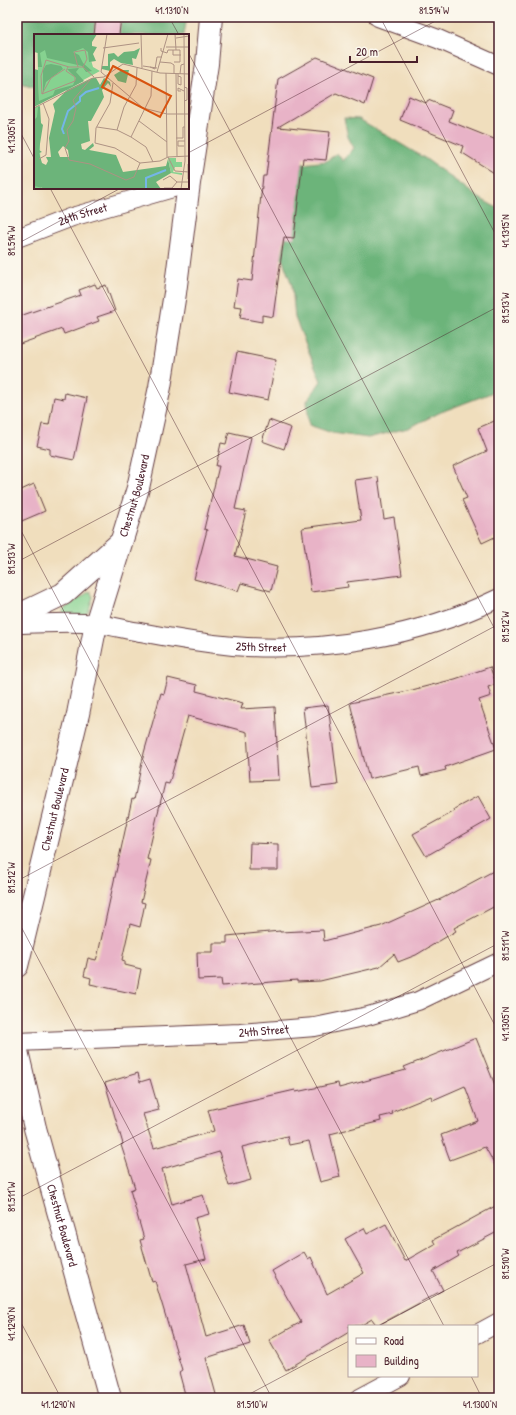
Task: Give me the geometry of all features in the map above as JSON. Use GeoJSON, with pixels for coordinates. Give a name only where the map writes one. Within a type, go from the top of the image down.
{"type":"FeatureCollection","features":[{"type":"Feature","properties":{"kind":"street","name":"Chestnut Boulevard"},"geometry":{"type":"LineString","coordinates":[[189,156],[208,64],[211,17]]}},
{"type":"Feature","properties":{"kind":"street"},"geometry":{"type":"LineString","coordinates":[[378,17],[438,39],[499,66]]}},
{"type":"Feature","properties":{"kind":"street","name":"26th Street"},"geometry":{"type":"LineString","coordinates":[[17,238],[72,217],[169,189]]}},
{"type":"Feature","properties":{"kind":"street","name":"Chestnut Boulevard"},"geometry":{"type":"LineString","coordinates":[[17,966],[78,714],[96,624],[138,488],[160,387],[175,293],[183,189]]}},
{"type":"Feature","properties":{"kind":"street"},"geometry":{"type":"LineString","coordinates":[[17,616],[62,594],[121,543]]}},
{"type":"Feature","properties":{"kind":"street","name":"25th Street"},"geometry":{"type":"LineString","coordinates":[[17,624],[96,624],[172,638],[233,646],[294,647],[332,645],[391,635],[438,622],[499,598]]}},
{"type":"Feature","properties":{"kind":"street","name":"24th Street"},"geometry":{"type":"LineString","coordinates":[[17,1042],[240,1033],[314,1027],[368,1016],[418,1001],[499,962]]}},
{"type":"Feature","properties":{"kind":"street","name":"Chestnut Boulevard"},"geometry":{"type":"LineString","coordinates":[[17,1051],[35,1128],[110,1398]]}},
{"type":"Feature","properties":{"kind":"street"},"geometry":{"type":"LineString","coordinates":[[478,1333],[499,1322]]}},
{"type":"Feature","properties":{"kind":"street"},"geometry":{"type":"LineString","coordinates":[[360,1398],[399,1377]]}},
{"type":"Feature","properties":{"kind":"green space"},"geometry":{"type":"Polygon","coordinates":[[[17,17],[187,17],[184,34],[34,34],[34,87],[17,82],[17,17]]]}},
{"type":"Feature","properties":{"kind":"green space"},"geometry":{"type":"Polygon","coordinates":[[[344,118],[359,119],[426,159],[479,198],[499,209],[499,390],[441,412],[408,428],[368,438],[332,433],[309,425],[307,401],[321,381],[295,318],[292,285],[282,258],[296,184],[303,164],[327,161],[337,153],[343,161],[354,148],[348,137],[344,118]]]}},
{"type":"Feature","properties":{"kind":"green space"},"geometry":{"type":"Polygon","coordinates":[[[90,591],[93,597],[89,610],[84,616],[63,615],[62,610],[90,591]]]}},
{"type":"Feature","properties":{"kind":"building"},"geometry":{"type":"Polygon","coordinates":[[[96,17],[121,17],[119,34],[94,34],[96,17]]]}},
{"type":"Feature","properties":{"kind":"building"},"geometry":{"type":"Polygon","coordinates":[[[317,57],[373,79],[365,105],[336,93],[278,127],[330,132],[326,160],[303,158],[294,238],[284,237],[273,317],[262,315],[262,322],[240,318],[242,307],[234,306],[238,279],[252,281],[263,176],[266,176],[278,79],[317,57]]]}},
{"type":"Feature","properties":{"kind":"building"},"geometry":{"type":"Polygon","coordinates":[[[409,96],[426,103],[428,100],[453,110],[449,121],[499,141],[499,176],[461,152],[463,146],[400,120],[409,96]]]}},
{"type":"Feature","properties":{"kind":"building"},"geometry":{"type":"Polygon","coordinates":[[[95,284],[97,288],[106,285],[115,311],[97,317],[99,321],[64,334],[62,329],[17,345],[17,317],[81,295],[79,290],[95,284]]]}},
{"type":"Feature","properties":{"kind":"building"},"geometry":{"type":"Polygon","coordinates":[[[237,352],[276,360],[268,400],[229,392],[237,352]]]}},
{"type":"Feature","properties":{"kind":"building"},"geometry":{"type":"Polygon","coordinates":[[[65,393],[87,398],[74,460],[50,455],[50,449],[37,446],[42,424],[49,425],[54,397],[64,399],[65,393]]]}},
{"type":"Feature","properties":{"kind":"building"},"geometry":{"type":"Polygon","coordinates":[[[499,419],[499,535],[482,543],[462,500],[467,498],[453,466],[487,451],[478,428],[499,419]]]}},
{"type":"Feature","properties":{"kind":"building"},"geometry":{"type":"Polygon","coordinates":[[[269,420],[291,428],[284,449],[262,441],[269,420]]]}},
{"type":"Feature","properties":{"kind":"building"},"geometry":{"type":"Polygon","coordinates":[[[229,432],[251,437],[235,509],[246,511],[235,556],[277,567],[271,591],[241,583],[238,591],[194,579],[207,530],[204,529],[219,466],[216,466],[221,443],[226,444],[229,432]]]}},
{"type":"Feature","properties":{"kind":"building"},"geometry":{"type":"Polygon","coordinates":[[[378,477],[384,519],[394,517],[402,575],[347,582],[348,587],[311,592],[302,528],[361,520],[355,480],[378,477]]]}},
{"type":"Feature","properties":{"kind":"building"},"geometry":{"type":"Polygon","coordinates":[[[34,484],[45,511],[17,523],[17,492],[34,484]]]}},
{"type":"Feature","properties":{"kind":"building"},"geometry":{"type":"Polygon","coordinates":[[[490,667],[496,684],[488,687],[491,696],[479,700],[496,749],[445,767],[446,770],[421,776],[419,767],[369,779],[350,703],[455,679],[490,667]]]}},
{"type":"Feature","properties":{"kind":"building"},"geometry":{"type":"Polygon","coordinates":[[[168,678],[197,685],[196,691],[243,703],[241,709],[275,707],[279,780],[250,781],[247,732],[188,716],[169,784],[165,783],[147,859],[151,860],[141,902],[145,903],[140,927],[130,924],[122,960],[125,961],[125,965],[141,969],[136,994],[90,984],[91,978],[84,976],[88,958],[96,960],[98,954],[132,799],[134,800],[144,753],[161,693],[164,694],[168,678]]]}},
{"type":"Feature","properties":{"kind":"building"},"geometry":{"type":"Polygon","coordinates":[[[328,705],[338,785],[312,788],[303,708],[328,705]]]}},
{"type":"Feature","properties":{"kind":"building"},"geometry":{"type":"Polygon","coordinates":[[[478,796],[491,819],[426,856],[413,834],[455,811],[454,809],[478,796]]]}},
{"type":"Feature","properties":{"kind":"building"},"geometry":{"type":"Polygon","coordinates":[[[250,843],[278,844],[278,870],[249,870],[250,843]]]}},
{"type":"Feature","properties":{"kind":"building"},"geometry":{"type":"Polygon","coordinates":[[[499,868],[499,904],[454,928],[456,931],[416,955],[398,962],[394,954],[379,967],[320,981],[297,982],[297,980],[222,986],[221,979],[198,980],[197,952],[213,952],[213,943],[227,943],[227,936],[280,931],[323,930],[324,941],[381,926],[443,898],[499,868]]]}},
{"type":"Feature","properties":{"kind":"building"},"geometry":{"type":"Polygon","coordinates":[[[476,1038],[499,1095],[499,1172],[485,1147],[450,1160],[441,1135],[478,1121],[465,1086],[433,1100],[431,1096],[392,1112],[393,1114],[380,1117],[381,1121],[330,1134],[340,1177],[320,1182],[309,1141],[289,1145],[287,1136],[242,1147],[251,1180],[229,1186],[219,1152],[162,1169],[172,1204],[203,1195],[209,1214],[195,1218],[206,1259],[186,1264],[206,1337],[244,1325],[250,1344],[206,1358],[217,1398],[186,1398],[179,1372],[182,1370],[155,1281],[152,1282],[140,1240],[144,1239],[130,1190],[135,1188],[121,1145],[123,1144],[105,1083],[138,1073],[140,1082],[150,1079],[159,1110],[143,1114],[154,1148],[214,1131],[208,1110],[295,1090],[296,1092],[338,1083],[339,1088],[406,1070],[404,1067],[476,1038]]]}},
{"type":"Feature","properties":{"kind":"building"},"geometry":{"type":"Polygon","coordinates":[[[499,1204],[499,1231],[457,1253],[459,1256],[433,1271],[443,1290],[379,1325],[376,1325],[372,1319],[362,1325],[348,1325],[348,1333],[286,1370],[269,1340],[301,1322],[272,1271],[304,1252],[308,1259],[311,1257],[327,1294],[364,1273],[345,1239],[364,1228],[367,1234],[386,1224],[405,1261],[435,1244],[433,1240],[499,1204]]]}}]}
